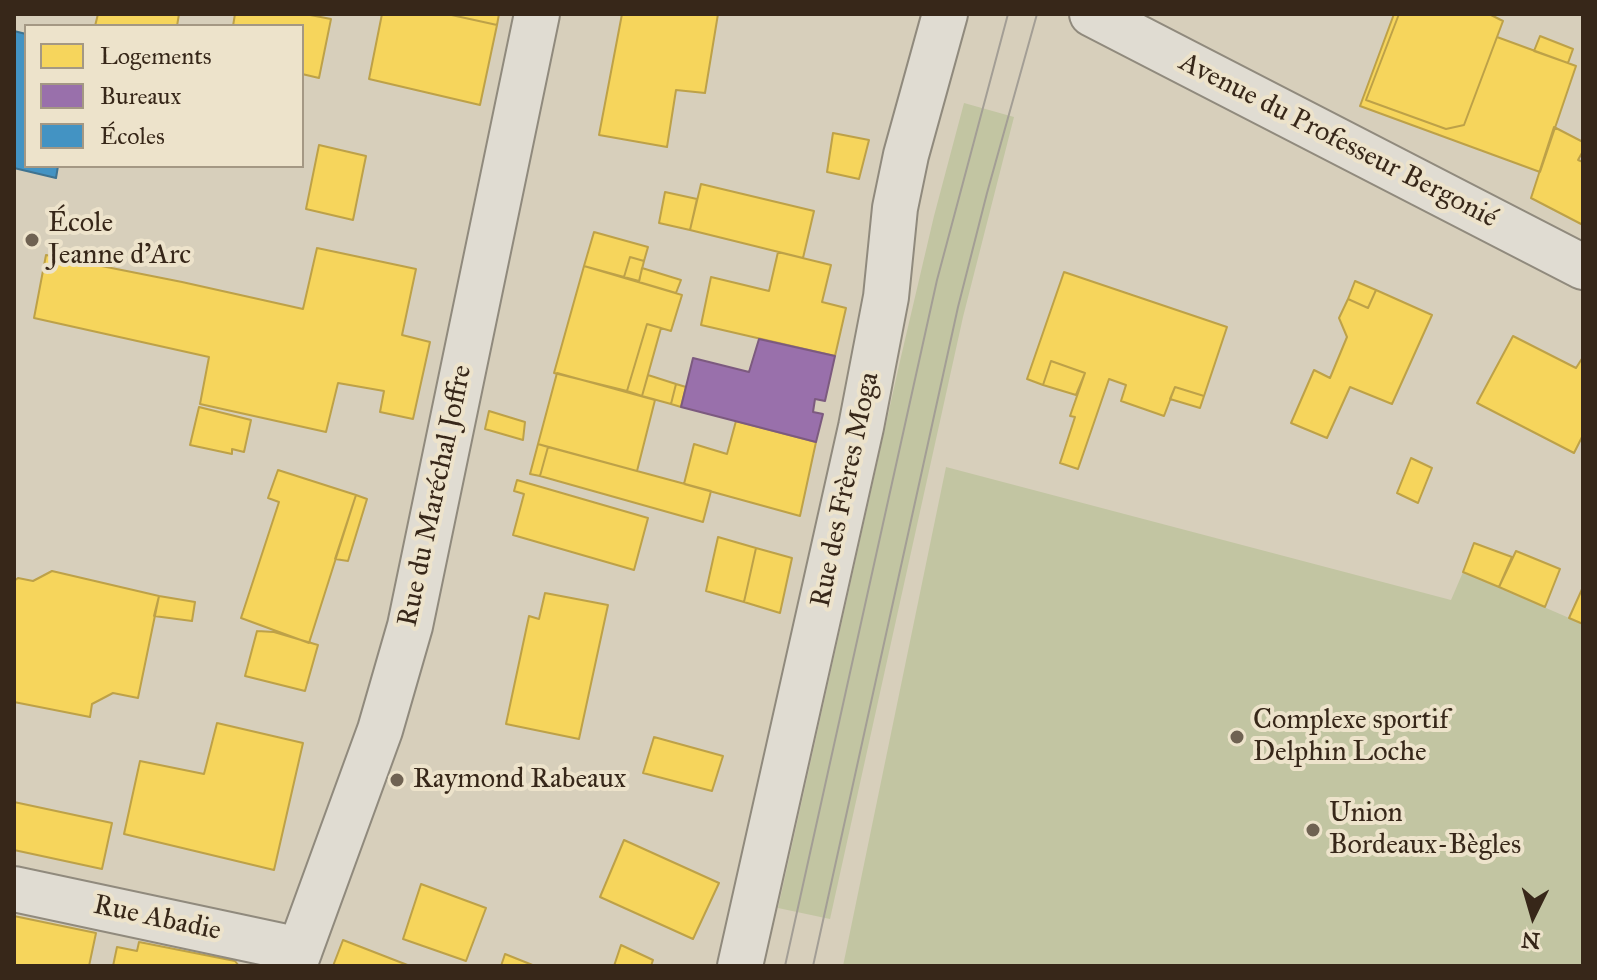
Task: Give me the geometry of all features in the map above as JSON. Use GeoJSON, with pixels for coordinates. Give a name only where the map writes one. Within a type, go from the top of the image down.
{"type":"FeatureCollection","features":[{"type":"Feature","properties":{"kind":"street","name":"Rue du Maréchal Joffre"},"geometry":{"type":"LineString","coordinates":[[297,958],[380,730],[410,626],[537,14]]}},
{"type":"Feature","properties":{"kind":"street","name":"Rue des Frères Moga"},"geometry":{"type":"LineString","coordinates":[[740,966],[861,427],[886,297],[895,208],[906,155],[945,14]]}},
{"type":"Feature","properties":{"kind":"street","name":"Avenue du Professeur Bergonié"},"geometry":{"type":"LineString","coordinates":[[1092,14],[1583,267]]}},
{"type":"Feature","properties":{"kind":"street","name":"Rue Abadie"},"geometry":{"type":"LineString","coordinates":[[14,889],[297,958]]}},
{"type":"Feature","properties":{"kind":"green space"},"geometry":{"type":"Polygon","coordinates":[[[964,103],[1014,117],[963,317],[830,919],[778,908],[900,361],[964,103]]]}},
{"type":"Feature","properties":{"kind":"green space","name":"Complexe sportif Delphin Loche"},"geometry":{"type":"Polygon","coordinates":[[[946,467],[1451,600],[1463,572],[1583,624],[1583,966],[843,966],[946,467]]]}},
{"type":"Feature","properties":{"kind":"building: Logements"},"geometry":{"type":"Polygon","coordinates":[[[98,14],[179,14],[177,24],[96,24],[98,14]]]}},
{"type":"Feature","properties":{"kind":"building: Logements"},"geometry":{"type":"Polygon","coordinates":[[[235,14],[305,14],[331,19],[319,78],[304,74],[304,24],[233,24],[235,14]]]}},
{"type":"Feature","properties":{"kind":"building: Logements"},"geometry":{"type":"Polygon","coordinates":[[[382,14],[447,14],[497,25],[480,105],[369,79],[382,14]]]}},
{"type":"Feature","properties":{"kind":"building: Logements"},"geometry":{"type":"Polygon","coordinates":[[[447,14],[499,14],[497,25],[447,14]]]}},
{"type":"Feature","properties":{"kind":"building: Logements"},"geometry":{"type":"Polygon","coordinates":[[[622,14],[718,14],[705,93],[676,90],[667,147],[599,135],[622,14]]]}},
{"type":"Feature","properties":{"kind":"building: Logements"},"geometry":{"type":"Polygon","coordinates":[[[1394,14],[1399,14],[1366,100],[1446,129],[1464,125],[1497,37],[1576,66],[1540,172],[1360,106],[1394,14]]]}},
{"type":"Feature","properties":{"kind":"building: Logements"},"geometry":{"type":"Polygon","coordinates":[[[1399,14],[1489,14],[1503,21],[1464,125],[1446,129],[1366,100],[1399,14]]]}},
{"type":"Feature","properties":{"kind":"building: Logements"},"geometry":{"type":"Polygon","coordinates":[[[1540,36],[1573,49],[1568,63],[1534,51],[1540,36]]]}},
{"type":"Feature","properties":{"kind":"building: Logements"},"geometry":{"type":"Polygon","coordinates":[[[1554,127],[1583,142],[1583,151],[1578,160],[1583,162],[1583,225],[1531,198],[1554,127]]]}},
{"type":"Feature","properties":{"kind":"building: Logements"},"geometry":{"type":"Polygon","coordinates":[[[833,133],[869,140],[859,179],[827,172],[833,133]]]}},
{"type":"Feature","properties":{"kind":"building: Logements"},"geometry":{"type":"Polygon","coordinates":[[[319,145],[366,156],[353,220],[306,209],[319,145]]]}},
{"type":"Feature","properties":{"kind":"building: Logements"},"geometry":{"type":"Polygon","coordinates":[[[701,184],[814,211],[803,258],[690,230],[701,184]]]}},
{"type":"Feature","properties":{"kind":"building: Logements"},"geometry":{"type":"Polygon","coordinates":[[[665,192],[697,199],[690,230],[659,223],[665,192]]]}},
{"type":"Feature","properties":{"kind":"building: Logements"},"geometry":{"type":"Polygon","coordinates":[[[594,232],[648,247],[644,261],[630,257],[624,277],[584,266],[594,232]]]}},
{"type":"Feature","properties":{"kind":"building: Logements"},"geometry":{"type":"Polygon","coordinates":[[[317,248],[416,269],[402,335],[430,342],[413,419],[380,412],[384,391],[338,383],[326,432],[200,404],[209,357],[34,318],[46,255],[303,309],[317,248]]]}},
{"type":"Feature","properties":{"kind":"building: Logements"},"geometry":{"type":"Polygon","coordinates":[[[778,252],[831,265],[822,302],[846,308],[835,356],[701,325],[711,277],[769,291],[778,252]]]}},
{"type":"Feature","properties":{"kind":"building: Logements"},"geometry":{"type":"Polygon","coordinates":[[[630,257],[644,261],[639,281],[624,277],[630,257]]]}},
{"type":"Feature","properties":{"kind":"building: Logements"},"geometry":{"type":"Polygon","coordinates":[[[584,266],[682,295],[671,331],[647,324],[627,391],[554,373],[584,266]]]}},
{"type":"Feature","properties":{"kind":"building: Logements"},"geometry":{"type":"Polygon","coordinates":[[[642,268],[681,280],[676,293],[639,282],[642,268]]]}},
{"type":"Feature","properties":{"kind":"building: Logements"},"geometry":{"type":"Polygon","coordinates":[[[1064,272],[1227,327],[1204,396],[1175,387],[1164,416],[1121,401],[1126,385],[1109,379],[1078,469],[1060,463],[1075,417],[1070,416],[1085,373],[1051,361],[1043,385],[1027,379],[1064,272]]]}},
{"type":"Feature","properties":{"kind":"building: Logements"},"geometry":{"type":"Polygon","coordinates":[[[1355,281],[1376,290],[1368,308],[1348,299],[1355,281]]]}},
{"type":"Feature","properties":{"kind":"building: Logements"},"geometry":{"type":"Polygon","coordinates":[[[1376,290],[1432,315],[1392,404],[1350,387],[1327,438],[1291,423],[1314,370],[1330,378],[1347,337],[1339,318],[1348,299],[1368,308],[1376,290]]]}},
{"type":"Feature","properties":{"kind":"building: Logements"},"geometry":{"type":"Polygon","coordinates":[[[647,324],[661,328],[642,396],[627,391],[647,324]]]}},
{"type":"Feature","properties":{"kind":"building: Logements"},"geometry":{"type":"Polygon","coordinates":[[[1513,336],[1576,368],[1583,357],[1583,435],[1574,453],[1477,403],[1513,336]]]}},
{"type":"Feature","properties":{"kind":"building: Logements"},"geometry":{"type":"Polygon","coordinates":[[[1051,361],[1085,373],[1076,395],[1043,385],[1051,361]]]}},
{"type":"Feature","properties":{"kind":"building: Logements"},"geometry":{"type":"Polygon","coordinates":[[[557,373],[655,400],[637,471],[538,444],[557,373]]]}},
{"type":"Feature","properties":{"kind":"building: Logements"},"geometry":{"type":"Polygon","coordinates":[[[648,375],[676,384],[671,404],[642,396],[648,375]]]}},
{"type":"Feature","properties":{"kind":"building: Logements"},"geometry":{"type":"Polygon","coordinates":[[[676,384],[686,387],[681,407],[671,404],[676,384]]]}},
{"type":"Feature","properties":{"kind":"building: Logements"},"geometry":{"type":"Polygon","coordinates":[[[1175,387],[1204,396],[1200,408],[1170,399],[1175,387]]]}},
{"type":"Feature","properties":{"kind":"building: Logements"},"geometry":{"type":"Polygon","coordinates":[[[199,407],[251,420],[244,452],[232,449],[232,454],[190,445],[199,407]]]}},
{"type":"Feature","properties":{"kind":"building: Logements"},"geometry":{"type":"Polygon","coordinates":[[[489,411],[525,422],[523,440],[485,429],[489,411]]]}},
{"type":"Feature","properties":{"kind":"building: Logements"},"geometry":{"type":"Polygon","coordinates":[[[736,421],[816,442],[800,516],[684,484],[694,444],[727,454],[736,421]]]}},
{"type":"Feature","properties":{"kind":"building: Logements"},"geometry":{"type":"Polygon","coordinates":[[[538,444],[548,447],[540,476],[530,474],[538,444]]]}},
{"type":"Feature","properties":{"kind":"building: Logements"},"geometry":{"type":"Polygon","coordinates":[[[548,447],[711,491],[703,522],[540,476],[548,447]]]}},
{"type":"Feature","properties":{"kind":"building: Logements"},"geometry":{"type":"Polygon","coordinates":[[[1411,458],[1432,468],[1418,503],[1397,493],[1411,458]]]}},
{"type":"Feature","properties":{"kind":"building: Logements"},"geometry":{"type":"Polygon","coordinates":[[[278,470],[356,495],[309,643],[241,618],[279,502],[268,498],[278,470]]]}},
{"type":"Feature","properties":{"kind":"building: Logements"},"geometry":{"type":"Polygon","coordinates":[[[517,480],[648,518],[634,570],[513,535],[524,494],[514,491],[517,480]]]}},
{"type":"Feature","properties":{"kind":"building: Logements"},"geometry":{"type":"Polygon","coordinates":[[[356,495],[367,499],[348,561],[335,559],[356,495]]]}},
{"type":"Feature","properties":{"kind":"building: Logements"},"geometry":{"type":"Polygon","coordinates":[[[718,537],[756,548],[744,602],[706,591],[718,537]]]}},
{"type":"Feature","properties":{"kind":"building: Logements"},"geometry":{"type":"Polygon","coordinates":[[[1474,543],[1512,557],[1499,587],[1463,572],[1474,543]]]}},
{"type":"Feature","properties":{"kind":"building: Logements"},"geometry":{"type":"Polygon","coordinates":[[[756,548],[792,558],[780,613],[744,602],[756,548]]]}},
{"type":"Feature","properties":{"kind":"building: Logements"},"geometry":{"type":"Polygon","coordinates":[[[1516,551],[1560,569],[1545,607],[1499,587],[1516,551]]]}},
{"type":"Feature","properties":{"kind":"building: Logements"},"geometry":{"type":"Polygon","coordinates":[[[52,571],[159,596],[138,698],[113,693],[92,704],[90,717],[14,702],[14,581],[18,578],[33,581],[52,571]]]}},
{"type":"Feature","properties":{"kind":"building: Logements"},"geometry":{"type":"Polygon","coordinates":[[[1583,587],[1583,624],[1569,618],[1583,587]]]}},
{"type":"Feature","properties":{"kind":"building: Logements"},"geometry":{"type":"Polygon","coordinates":[[[545,593],[608,605],[579,739],[506,724],[529,616],[539,619],[545,593]]]}},
{"type":"Feature","properties":{"kind":"building: Logements"},"geometry":{"type":"Polygon","coordinates":[[[159,596],[195,602],[192,621],[154,616],[159,596]]]}},
{"type":"Feature","properties":{"kind":"building: Logements"},"geometry":{"type":"Polygon","coordinates":[[[257,631],[274,632],[318,645],[305,691],[245,676],[257,631]]]}},
{"type":"Feature","properties":{"kind":"building: Logements"},"geometry":{"type":"Polygon","coordinates":[[[217,723],[303,743],[274,870],[124,834],[140,761],[204,774],[217,723]]]}},
{"type":"Feature","properties":{"kind":"building: Logements"},"geometry":{"type":"Polygon","coordinates":[[[654,737],[723,756],[712,791],[643,773],[654,737]]]}},
{"type":"Feature","properties":{"kind":"building: Logements"},"geometry":{"type":"Polygon","coordinates":[[[14,802],[112,823],[102,869],[14,850],[14,802]]]}},
{"type":"Feature","properties":{"kind":"building: Logements"},"geometry":{"type":"Polygon","coordinates":[[[624,840],[719,883],[693,939],[600,897],[624,840]]]}},
{"type":"Feature","properties":{"kind":"building: Logements"},"geometry":{"type":"Polygon","coordinates":[[[421,884],[486,908],[466,961],[403,939],[421,884]]]}},
{"type":"Feature","properties":{"kind":"building: Logements"},"geometry":{"type":"Polygon","coordinates":[[[14,916],[96,933],[89,966],[14,966],[14,916]]]}},
{"type":"Feature","properties":{"kind":"building: Logements"},"geometry":{"type":"Polygon","coordinates":[[[343,940],[410,966],[333,966],[343,940]]]}},
{"type":"Feature","properties":{"kind":"building: Logements"},"geometry":{"type":"Polygon","coordinates":[[[139,942],[235,961],[239,966],[113,966],[117,947],[137,951],[139,942]]]}},
{"type":"Feature","properties":{"kind":"building: Logements"},"geometry":{"type":"Polygon","coordinates":[[[621,945],[653,960],[651,966],[614,966],[621,945]]]}},
{"type":"Feature","properties":{"kind":"building: Logements"},"geometry":{"type":"Polygon","coordinates":[[[505,954],[535,966],[501,966],[505,954]]]}},
{"type":"Feature","properties":{"kind":"building: Bureaux"},"geometry":{"type":"Polygon","coordinates":[[[759,339],[835,356],[825,401],[815,399],[813,412],[823,414],[816,442],[681,407],[693,358],[749,372],[759,339]]]}},
{"type":"Feature","properties":{"kind":"building: Écoles"},"geometry":{"type":"Polygon","coordinates":[[[14,31],[24,34],[24,168],[58,168],[56,178],[14,168],[14,31]]]}},
{"type":"Feature","properties":{"kind":"tram line"},"geometry":{"type":"LineString","coordinates":[[785,966],[937,280],[1008,14]]}},
{"type":"Feature","properties":{"kind":"tram line"},"geometry":{"type":"LineString","coordinates":[[813,966],[958,307],[1037,14]]}},
{"type":"Feature","properties":{"kind":"place","name":"École Jeanne d'Arc"},"geometry":{"type":"Point","coordinates":[32,240]}},
{"type":"Feature","properties":{"kind":"place","name":"Complexe sportif Delphin Loche"},"geometry":{"type":"Point","coordinates":[1237,737]}},
{"type":"Feature","properties":{"kind":"place","name":"Raymond Rabeaux"},"geometry":{"type":"Point","coordinates":[397,780]}},
{"type":"Feature","properties":{"kind":"place","name":"Union Bordeaux-Bègles"},"geometry":{"type":"Point","coordinates":[1313,830]}}]}
